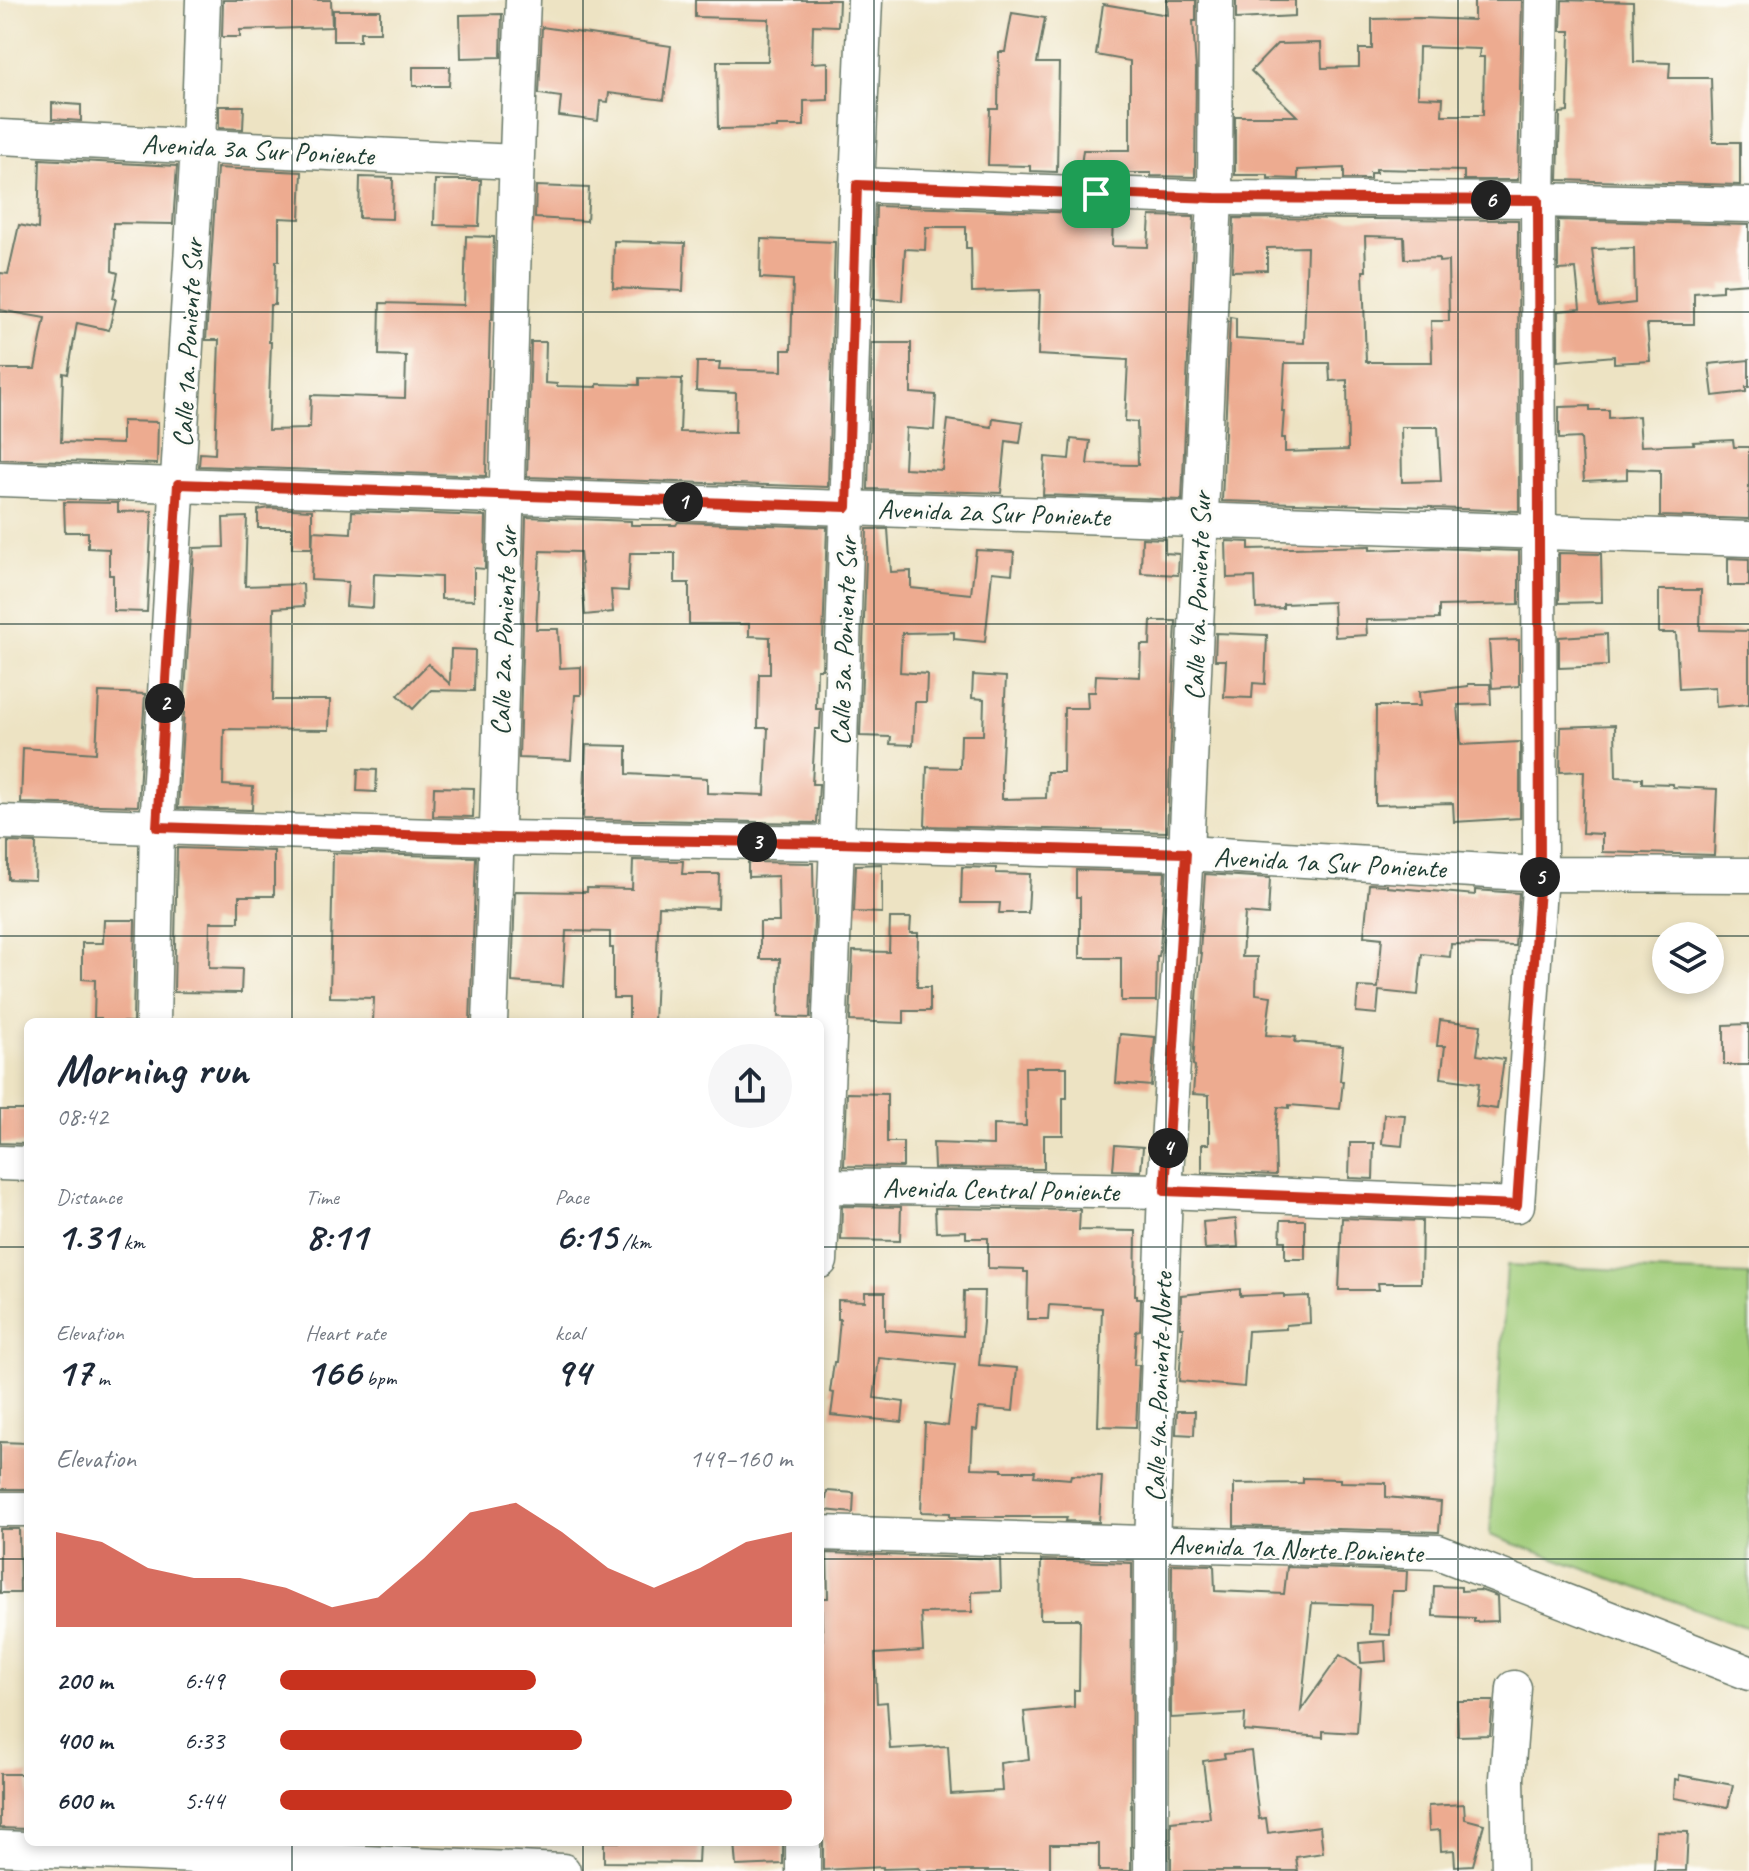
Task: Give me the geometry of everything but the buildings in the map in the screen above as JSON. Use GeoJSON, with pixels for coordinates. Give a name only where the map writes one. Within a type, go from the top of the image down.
{"type":"FeatureCollection","features":[{"type":"Feature","properties":{"kind":"street","name":"Calle 1a. Poniente Sur"},"geometry":{"type":"LineString","coordinates":[[153,1018],[157,827],[198,146],[203,0]]}},
{"type":"Feature","properties":{"kind":"street","name":"Calle 2a. Poniente Sur"},"geometry":{"type":"LineString","coordinates":[[490,1018],[523,0]]}},
{"type":"Feature","properties":{"kind":"street","name":"Calle 3a. Poniente Sur"},"geometry":{"type":"LineString","coordinates":[[824,1140],[865,0]]}},
{"type":"Feature","properties":{"kind":"street","name":"Calle 4a. Poniente Sur"},"geometry":{"type":"LineString","coordinates":[[1165,1191],[1186,853],[1215,198],[1216,0]]}},
{"type":"Feature","properties":{"kind":"street"},"geometry":{"type":"LineString","coordinates":[[1540,874],[1538,200],[1542,0]]}},
{"type":"Feature","properties":{"kind":"street","name":"Avenida 3a Sur Poniente"},"geometry":{"type":"LineString","coordinates":[[0,137],[516,162]]}},
{"type":"Feature","properties":{"kind":"street"},"geometry":{"type":"LineString","coordinates":[[857,185],[1215,198],[1749,205]]}},
{"type":"Feature","properties":{"kind":"street","name":"Avenida 2a Sur Poniente"},"geometry":{"type":"LineString","coordinates":[[0,479],[1749,539]]}},
{"type":"Feature","properties":{"kind":"street","name":"Avenida 1a Sur Poniente"},"geometry":{"type":"LineString","coordinates":[[0,822],[497,838],[837,843],[1186,853],[1540,874],[1749,875]]}},
{"type":"Feature","properties":{"kind":"street","name":"Avenida Central Poniente"},"geometry":{"type":"LineString","coordinates":[[824,1186],[1165,1191],[1517,1205],[1540,874]]}},
{"type":"Feature","properties":{"kind":"street"},"geometry":{"type":"LineString","coordinates":[[0,1163],[24,1164]]}},
{"type":"Feature","properties":{"kind":"street","name":"Calle 4a. Poniente Norte"},"geometry":{"type":"LineString","coordinates":[[1151,1871],[1152,1544],[1165,1191]]}},
{"type":"Feature","properties":{"kind":"street"},"geometry":{"type":"LineString","coordinates":[[0,1509],[24,1509]]}},
{"type":"Feature","properties":{"kind":"street","name":"Avenida 1a Norte Poniente"},"geometry":{"type":"LineString","coordinates":[[824,1533],[1438,1552],[1749,1673]]}},
{"type":"Feature","properties":{"kind":"street"},"geometry":{"type":"LineString","coordinates":[[1509,1871],[1507,1778],[1514,1688]]}},
{"type":"Feature","properties":{"kind":"street"},"geometry":{"type":"LineString","coordinates":[[803,1846],[803,1871]]}},
{"type":"Feature","properties":{"kind":"street"},"geometry":{"type":"LineString","coordinates":[[0,1848],[127,1856],[462,1860],[563,1871]]}},
{"type":"Feature","properties":{"kind":"green space"},"geometry":{"type":"Polygon","coordinates":[[[1507,1265],[1749,1275],[1749,1628],[1490,1535],[1507,1265]]]}},
{"type":"Feature","properties":{"kind":"route"},"geometry":{"type":"LineString","coordinates":[[857,185],[1096,194],[1538,200],[1540,874],[1517,1205],[1165,1191],[1186,853],[837,843],[497,838],[157,827],[178,484],[847,507],[857,185]]}}]}
